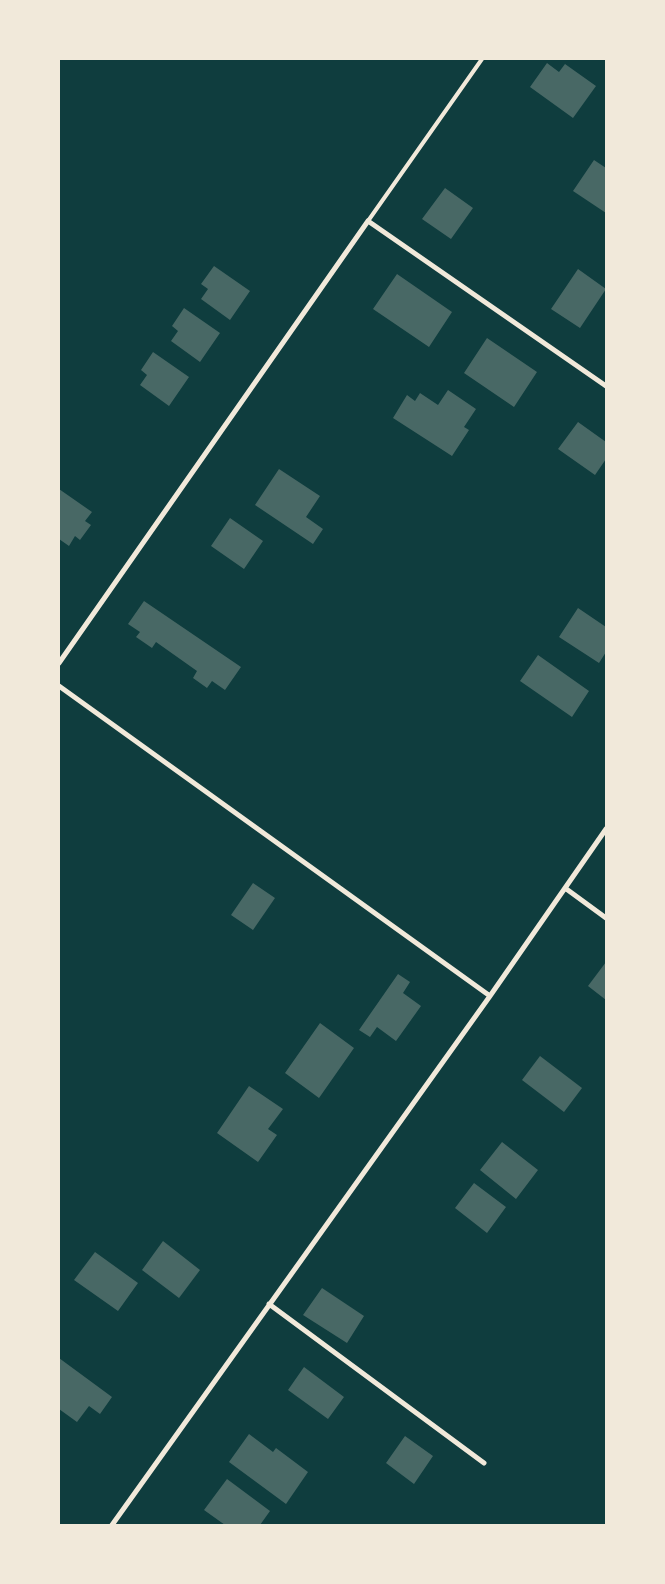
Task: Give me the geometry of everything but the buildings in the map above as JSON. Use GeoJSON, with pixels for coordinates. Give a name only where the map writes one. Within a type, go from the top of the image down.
{"type":"FeatureCollection","features":[{"type":"Feature","properties":{"kind":"street"},"geometry":{"type":"LineString","coordinates":[[59,662],[368,221],[606,386]]}},
{"type":"Feature","properties":{"kind":"street"},"geometry":{"type":"LineString","coordinates":[[59,686],[490,996]]}},
{"type":"Feature","properties":{"kind":"street"},"geometry":{"type":"LineString","coordinates":[[112,1525],[490,996],[606,829]]}},
{"type":"Feature","properties":{"kind":"street"},"geometry":{"type":"LineString","coordinates":[[565,888],[606,918]]}},
{"type":"Feature","properties":{"kind":"street"},"geometry":{"type":"LineString","coordinates":[[269,1304],[484,1464]]}},
{"type":"Feature","properties":{"kind":"lane"},"geometry":{"type":"LineString","coordinates":[[368,221],[482,59]]}}]}
